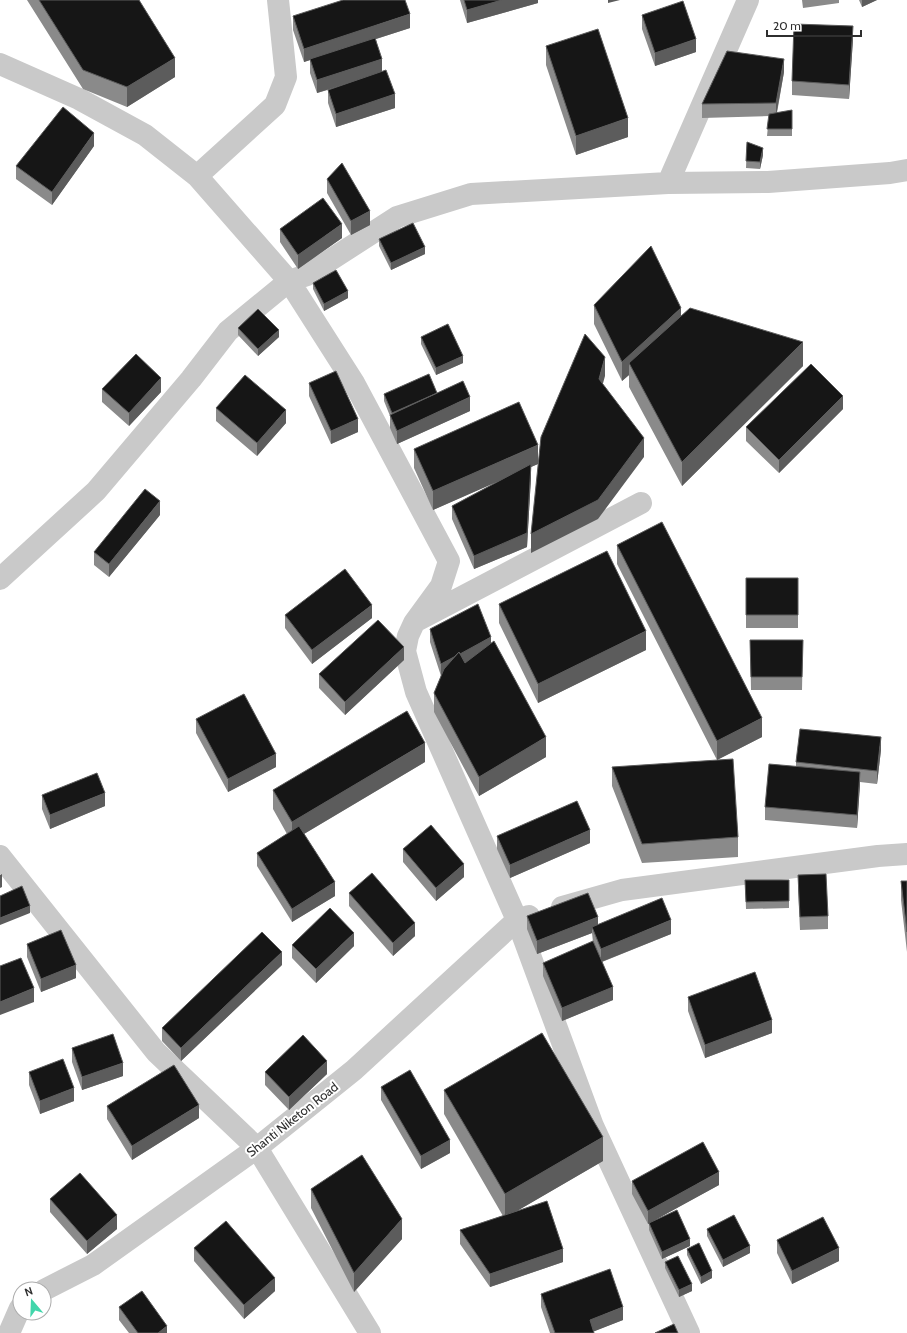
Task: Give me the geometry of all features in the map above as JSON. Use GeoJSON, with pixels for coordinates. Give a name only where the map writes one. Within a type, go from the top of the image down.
{"type":"FeatureCollection","features":[{"type":"Feature","properties":{"kind":"street"},"geometry":{"type":"LineString","coordinates":[[197,176],[274,104],[282,89],[286,77],[278,0]]}},
{"type":"Feature","properties":{"kind":"street"},"geometry":{"type":"LineString","coordinates":[[668,183],[748,0]]}},
{"type":"Feature","properties":{"kind":"street"},"geometry":{"type":"LineString","coordinates":[[0,64],[79,99],[145,135],[197,176],[289,281],[354,383],[449,561],[441,586],[414,623],[408,636],[405,651],[416,692],[517,920],[593,1126],[689,1333]]}},
{"type":"Feature","properties":{"kind":"street"},"geometry":{"type":"LineString","coordinates":[[0,579],[96,491],[190,379],[228,331],[289,281],[307,275],[397,217],[471,194],[668,183],[768,182],[890,173],[907,170]]}},
{"type":"Feature","properties":{"kind":"street"},"geometry":{"type":"LineString","coordinates":[[414,623],[641,503]]}},
{"type":"Feature","properties":{"kind":"street"},"geometry":{"type":"LineString","coordinates":[[517,920],[622,890],[878,856],[907,854]]}},
{"type":"Feature","properties":{"kind":"street"},"geometry":{"type":"LineString","coordinates":[[0,856],[156,1052],[257,1148],[370,1333]]}},
{"type":"Feature","properties":{"kind":"street","name":"Shanti Niketon Road"},"geometry":{"type":"LineString","coordinates":[[52,1286],[93,1265],[257,1148],[354,1070],[517,920]]}},
{"type":"Feature","properties":{"kind":"street"},"geometry":{"type":"LineString","coordinates":[[8,1333],[14,1321]]}},
{"type":"Feature","properties":{"kind":"building"},"geometry":{"type":"Polygon","coordinates":[[[39,0],[139,0],[175,58],[127,87],[83,70],[39,0]]]}},
{"type":"Feature","properties":{"kind":"building"},"geometry":{"type":"Polygon","coordinates":[[[343,0],[405,0],[410,14],[304,49],[293,16],[343,0]]]}},
{"type":"Feature","properties":{"kind":"building"},"geometry":{"type":"Polygon","coordinates":[[[464,0],[502,0],[467,10],[464,0]]]}},
{"type":"Feature","properties":{"kind":"building"},"geometry":{"type":"Polygon","coordinates":[[[683,1],[696,39],[655,53],[642,15],[683,1]]]}},
{"type":"Feature","properties":{"kind":"building"},"geometry":{"type":"Polygon","coordinates":[[[794,24],[853,26],[849,85],[792,81],[794,24]]]}},
{"type":"Feature","properties":{"kind":"building"},"geometry":{"type":"Polygon","coordinates":[[[598,29],[628,118],[576,136],[546,46],[598,29]]]}},
{"type":"Feature","properties":{"kind":"building"},"geometry":{"type":"Polygon","coordinates":[[[375,38],[382,59],[317,80],[310,59],[375,38]]]}},
{"type":"Feature","properties":{"kind":"building"},"geometry":{"type":"Polygon","coordinates":[[[727,51],[784,59],[776,103],[702,104],[727,51]]]}},
{"type":"Feature","properties":{"kind":"building"},"geometry":{"type":"Polygon","coordinates":[[[386,70],[395,94],[336,114],[328,90],[386,70]]]}},
{"type":"Feature","properties":{"kind":"building"},"geometry":{"type":"Polygon","coordinates":[[[63,107],[94,133],[52,192],[16,166],[63,107]]]}},
{"type":"Feature","properties":{"kind":"building"},"geometry":{"type":"Polygon","coordinates":[[[792,110],[792,129],[767,129],[769,114],[792,110]]]}},
{"type":"Feature","properties":{"kind":"building"},"geometry":{"type":"Polygon","coordinates":[[[747,142],[763,148],[760,162],[746,161],[747,142]]]}},
{"type":"Feature","properties":{"kind":"building"},"geometry":{"type":"Polygon","coordinates":[[[342,163],[370,211],[351,221],[327,179],[342,163]]]}},
{"type":"Feature","properties":{"kind":"building"},"geometry":{"type":"Polygon","coordinates":[[[323,198],[342,224],[298,255],[280,229],[323,198]]]}},
{"type":"Feature","properties":{"kind":"building"},"geometry":{"type":"Polygon","coordinates":[[[413,223],[425,247],[391,263],[379,239],[413,223]]]}},
{"type":"Feature","properties":{"kind":"building"},"geometry":{"type":"Polygon","coordinates":[[[651,246],[681,308],[622,362],[594,305],[651,246]]]}},
{"type":"Feature","properties":{"kind":"building"},"geometry":{"type":"Polygon","coordinates":[[[336,270],[348,291],[324,304],[313,283],[336,270]]]}},
{"type":"Feature","properties":{"kind":"building"},"geometry":{"type":"Polygon","coordinates":[[[690,308],[803,342],[682,462],[629,363],[690,308]]]}},
{"type":"Feature","properties":{"kind":"building"},"geometry":{"type":"Polygon","coordinates":[[[258,309],[279,330],[258,349],[238,328],[258,309]]]}},
{"type":"Feature","properties":{"kind":"building"},"geometry":{"type":"Polygon","coordinates":[[[448,324],[463,356],[436,368],[421,337],[448,324]]]}},
{"type":"Feature","properties":{"kind":"building"},"geometry":{"type":"Polygon","coordinates":[[[585,334],[605,357],[599,379],[644,438],[598,500],[531,534],[541,437],[585,334]]]}},
{"type":"Feature","properties":{"kind":"building"},"geometry":{"type":"Polygon","coordinates":[[[136,354],[161,378],[129,413],[102,389],[136,354]]]}},
{"type":"Feature","properties":{"kind":"building"},"geometry":{"type":"Polygon","coordinates":[[[811,364],[843,396],[779,460],[746,427],[811,364]]]}},
{"type":"Feature","properties":{"kind":"building"},"geometry":{"type":"Polygon","coordinates":[[[336,371],[358,419],[331,431],[309,383],[336,371]]]}},
{"type":"Feature","properties":{"kind":"building"},"geometry":{"type":"Polygon","coordinates":[[[429,374],[437,393],[392,413],[384,394],[429,374]]]}},
{"type":"Feature","properties":{"kind":"building"},"geometry":{"type":"Polygon","coordinates":[[[245,375],[286,410],[257,443],[216,408],[245,375]]]}},
{"type":"Feature","properties":{"kind":"building"},"geometry":{"type":"Polygon","coordinates":[[[463,381],[470,397],[397,431],[390,415],[463,381]]]}},
{"type":"Feature","properties":{"kind":"building"},"geometry":{"type":"Polygon","coordinates":[[[519,402],[538,445],[433,491],[414,449],[519,402]]]}},
{"type":"Feature","properties":{"kind":"building"},"geometry":{"type":"Polygon","coordinates":[[[531,464],[527,533],[474,556],[452,506],[531,464]]]}},
{"type":"Feature","properties":{"kind":"building"},"geometry":{"type":"Polygon","coordinates":[[[145,489],[160,501],[109,564],[94,552],[145,489]]]}},
{"type":"Feature","properties":{"kind":"building"},"geometry":{"type":"Polygon","coordinates":[[[662,522],[762,718],[717,741],[617,545],[662,522]]]}},
{"type":"Feature","properties":{"kind":"building"},"geometry":{"type":"Polygon","coordinates":[[[607,551],[646,631],[538,684],[499,604],[607,551]]]}},
{"type":"Feature","properties":{"kind":"building"},"geometry":{"type":"Polygon","coordinates":[[[345,569],[372,605],[312,650],[285,615],[345,569]]]}},
{"type":"Feature","properties":{"kind":"building"},"geometry":{"type":"Polygon","coordinates":[[[746,578],[798,578],[798,615],[746,615],[746,578]]]}},
{"type":"Feature","properties":{"kind":"building"},"geometry":{"type":"Polygon","coordinates":[[[478,604],[491,637],[460,654],[459,652],[454,657],[441,664],[430,629],[478,604]]]}},
{"type":"Feature","properties":{"kind":"building"},"geometry":{"type":"Polygon","coordinates":[[[378,620],[404,647],[345,702],[319,674],[378,620]]]}},
{"type":"Feature","properties":{"kind":"building"},"geometry":{"type":"Polygon","coordinates":[[[750,640],[803,640],[802,677],[751,677],[750,640]]]}},
{"type":"Feature","properties":{"kind":"building"},"geometry":{"type":"Polygon","coordinates":[[[494,641],[546,737],[479,777],[434,693],[444,669],[459,652],[465,663],[494,641]]]}},
{"type":"Feature","properties":{"kind":"building"},"geometry":{"type":"Polygon","coordinates":[[[244,694],[276,754],[228,779],[196,719],[244,694]]]}},
{"type":"Feature","properties":{"kind":"building"},"geometry":{"type":"Polygon","coordinates":[[[407,711],[425,743],[292,822],[273,790],[407,711]]]}},
{"type":"Feature","properties":{"kind":"building"},"geometry":{"type":"Polygon","coordinates":[[[800,729],[881,737],[877,771],[796,762],[800,729]]]}},
{"type":"Feature","properties":{"kind":"building"},"geometry":{"type":"Polygon","coordinates":[[[733,759],[738,837],[642,844],[612,767],[733,759]]]}},
{"type":"Feature","properties":{"kind":"building"},"geometry":{"type":"Polygon","coordinates":[[[769,764],[860,772],[857,815],[765,807],[769,764]]]}},
{"type":"Feature","properties":{"kind":"building"},"geometry":{"type":"Polygon","coordinates":[[[97,773],[105,793],[50,815],[42,795],[97,773]]]}},
{"type":"Feature","properties":{"kind":"building"},"geometry":{"type":"Polygon","coordinates":[[[577,801],[590,830],[510,865],[497,836],[577,801]]]}},
{"type":"Feature","properties":{"kind":"building"},"geometry":{"type":"Polygon","coordinates":[[[431,825],[464,864],[436,888],[403,849],[431,825]]]}},
{"type":"Feature","properties":{"kind":"building"},"geometry":{"type":"Polygon","coordinates":[[[299,826],[335,882],[292,909],[257,853],[299,826]]]}},
{"type":"Feature","properties":{"kind":"building"},"geometry":{"type":"Polygon","coordinates":[[[372,873],[415,923],[393,943],[349,893],[372,873]]]}},
{"type":"Feature","properties":{"kind":"building"},"geometry":{"type":"Polygon","coordinates":[[[826,874],[828,916],[800,917],[798,875],[826,874]]]}},
{"type":"Feature","properties":{"kind":"building"},"geometry":{"type":"Polygon","coordinates":[[[745,880],[789,880],[789,901],[746,902],[745,880]]]}},
{"type":"Feature","properties":{"kind":"building"},"geometry":{"type":"Polygon","coordinates":[[[901,881],[907,881],[907,932],[901,881]]]}},
{"type":"Feature","properties":{"kind":"building"},"geometry":{"type":"Polygon","coordinates":[[[22,886],[30,906],[0,918],[0,896],[22,886]]]}},
{"type":"Feature","properties":{"kind":"building"},"geometry":{"type":"Polygon","coordinates":[[[588,893],[598,917],[537,941],[527,916],[588,893]]]}},
{"type":"Feature","properties":{"kind":"building"},"geometry":{"type":"Polygon","coordinates":[[[662,898],[671,920],[601,949],[592,927],[662,898]]]}},
{"type":"Feature","properties":{"kind":"building"},"geometry":{"type":"Polygon","coordinates":[[[330,908],[354,933],[316,969],[292,945],[330,908]]]}},
{"type":"Feature","properties":{"kind":"building"},"geometry":{"type":"Polygon","coordinates":[[[61,930],[76,965],[41,979],[27,944],[61,930]]]}},
{"type":"Feature","properties":{"kind":"building"},"geometry":{"type":"Polygon","coordinates":[[[262,932],[282,952],[181,1048],[162,1028],[262,932]]]}},
{"type":"Feature","properties":{"kind":"building"},"geometry":{"type":"Polygon","coordinates":[[[593,941],[613,987],[562,1008],[543,963],[593,941]]]}},
{"type":"Feature","properties":{"kind":"building"},"geometry":{"type":"Polygon","coordinates":[[[21,958],[34,988],[0,1002],[0,966],[21,958]]]}},
{"type":"Feature","properties":{"kind":"building"},"geometry":{"type":"Polygon","coordinates":[[[755,972],[772,1020],[705,1045],[688,997],[755,972]]]}},
{"type":"Feature","properties":{"kind":"building"},"geometry":{"type":"Polygon","coordinates":[[[542,1033],[603,1137],[505,1194],[444,1090],[542,1033]]]}},
{"type":"Feature","properties":{"kind":"building"},"geometry":{"type":"Polygon","coordinates":[[[113,1034],[123,1063],[82,1077],[72,1048],[113,1034]]]}},
{"type":"Feature","properties":{"kind":"building"},"geometry":{"type":"Polygon","coordinates":[[[303,1035],[327,1061],[289,1097],[265,1072],[303,1035]]]}},
{"type":"Feature","properties":{"kind":"building"},"geometry":{"type":"Polygon","coordinates":[[[63,1059],[74,1088],[40,1101],[29,1072],[63,1059]]]}},
{"type":"Feature","properties":{"kind":"building"},"geometry":{"type":"Polygon","coordinates":[[[174,1065],[199,1105],[132,1146],[107,1106],[174,1065]]]}},
{"type":"Feature","properties":{"kind":"building"},"geometry":{"type":"Polygon","coordinates":[[[410,1070],[450,1140],[421,1156],[381,1087],[410,1070]]]}},
{"type":"Feature","properties":{"kind":"building"},"geometry":{"type":"Polygon","coordinates":[[[703,1142],[719,1172],[648,1211],[632,1181],[703,1142]]]}},
{"type":"Feature","properties":{"kind":"building"},"geometry":{"type":"Polygon","coordinates":[[[362,1155],[402,1219],[354,1273],[311,1189],[362,1155]]]}},
{"type":"Feature","properties":{"kind":"building"},"geometry":{"type":"Polygon","coordinates":[[[80,1173],[117,1215],[87,1241],[50,1199],[80,1173]]]}},
{"type":"Feature","properties":{"kind":"building"},"geometry":{"type":"Polygon","coordinates":[[[547,1201],[563,1249],[490,1274],[460,1230],[547,1201]]]}},
{"type":"Feature","properties":{"kind":"building"},"geometry":{"type":"Polygon","coordinates":[[[677,1210],[690,1239],[662,1252],[649,1223],[677,1210]]]}},
{"type":"Feature","properties":{"kind":"building"},"geometry":{"type":"Polygon","coordinates":[[[734,1215],[750,1246],[723,1260],[707,1229],[734,1215]]]}},
{"type":"Feature","properties":{"kind":"building"},"geometry":{"type":"Polygon","coordinates":[[[823,1217],[839,1248],[792,1271],[777,1240],[823,1217]]]}},
{"type":"Feature","properties":{"kind":"building"},"geometry":{"type":"Polygon","coordinates":[[[226,1221],[275,1278],[244,1305],[194,1248],[226,1221]]]}},
{"type":"Feature","properties":{"kind":"building"},"geometry":{"type":"Polygon","coordinates":[[[699,1243],[712,1271],[701,1277],[687,1249],[699,1243]]]}},
{"type":"Feature","properties":{"kind":"building"},"geometry":{"type":"Polygon","coordinates":[[[678,1256],[692,1284],[679,1290],[665,1262],[678,1256]]]}},
{"type":"Feature","properties":{"kind":"building"},"geometry":{"type":"Polygon","coordinates":[[[610,1269],[623,1307],[590,1320],[594,1333],[555,1333],[541,1294],[610,1269]]]}},
{"type":"Feature","properties":{"kind":"building"},"geometry":{"type":"Polygon","coordinates":[[[142,1291],[167,1326],[158,1333],[138,1333],[119,1307],[142,1291]]]}},
{"type":"Feature","properties":{"kind":"building"},"geometry":{"type":"Polygon","coordinates":[[[674,1324],[678,1333],[655,1333],[674,1324]]]}}]}
